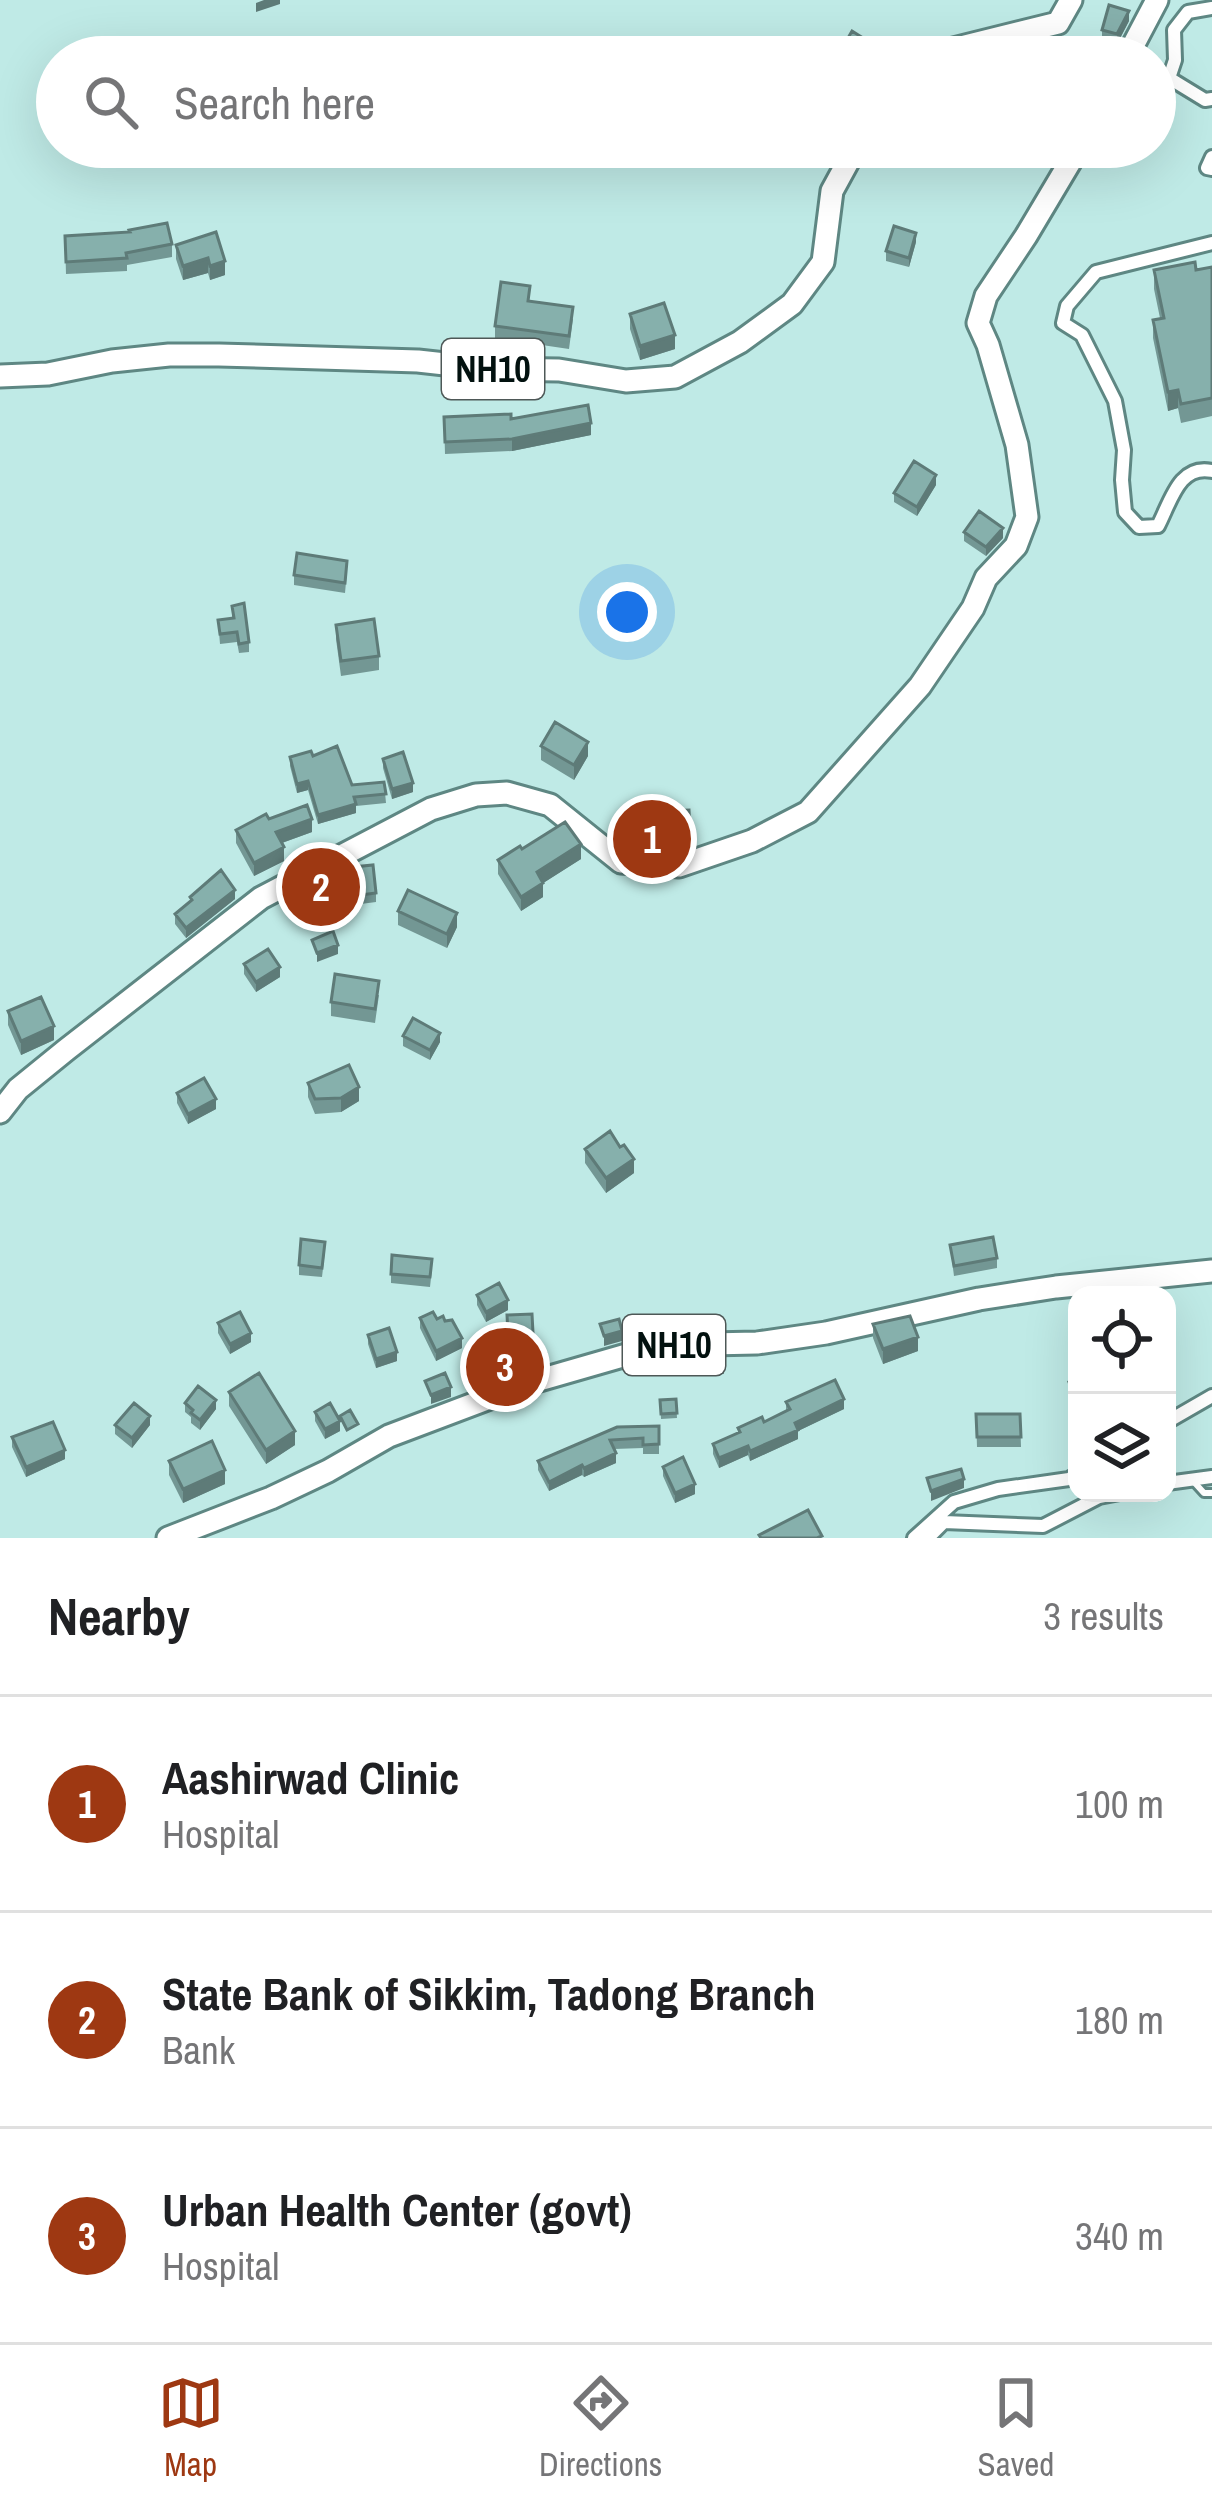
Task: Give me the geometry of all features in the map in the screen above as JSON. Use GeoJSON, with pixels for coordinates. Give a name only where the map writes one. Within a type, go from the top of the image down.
{"type":"FeatureCollection","features":[{"type":"Feature","properties":{"kind":"highway"},"geometry":{"type":"LineString","coordinates":[[1006,36],[1058,23],[1071,0]]}},
{"type":"Feature","properties":{"kind":"highway"},"geometry":{"type":"LineString","coordinates":[[1137,36],[1157,0]]}},
{"type":"Feature","properties":{"kind":"highway","name":"NH10"},"geometry":{"type":"LineString","coordinates":[[0,376],[48,374],[169,356],[219,355],[559,370],[626,381],[675,376],[740,342],[792,304],[823,262],[832,191],[845,168]]}},
{"type":"Feature","properties":{"kind":"highway"},"geometry":{"type":"LineString","coordinates":[[0,1112],[18,1089],[261,898],[431,809],[476,795],[507,794],[550,806],[621,862],[679,866],[752,841],[808,812],[920,686],[973,608],[986,578],[1016,547],[1027,517],[1017,445],[978,323],[986,296],[1066,168]]}},
{"type":"Feature","properties":{"kind":"highway","name":"NH10"},"geometry":{"type":"LineString","coordinates":[[168,1538],[272,1498],[389,1436],[529,1383],[661,1345],[757,1343],[1018,1293],[1212,1271]]}},
{"type":"Feature","properties":{"kind":"street"},"geometry":{"type":"LineString","coordinates":[[1174,36],[1188,12],[1212,8]]}},
{"type":"Feature","properties":{"kind":"street"},"geometry":{"type":"LineString","coordinates":[[1176,85],[1212,99]]}},
{"type":"Feature","properties":{"kind":"street"},"geometry":{"type":"LineString","coordinates":[[1212,157],[1207,168],[1212,169]]}},
{"type":"Feature","properties":{"kind":"street"},"geometry":{"type":"LineString","coordinates":[[1212,243],[1096,272],[1067,306],[1063,322],[1082,335],[1115,401],[1124,449],[1125,512],[1139,526],[1158,526],[1186,474],[1197,468],[1212,470]]}},
{"type":"Feature","properties":{"kind":"street"},"geometry":{"type":"LineString","coordinates":[[1176,1417],[1212,1396]]}},
{"type":"Feature","properties":{"kind":"street"},"geometry":{"type":"LineString","coordinates":[[1176,1482],[1212,1477]]}},
{"type":"Feature","properties":{"kind":"street"},"geometry":{"type":"LineString","coordinates":[[914,1538],[954,1502],[998,1489],[1068,1479]]}},
{"type":"Feature","properties":{"kind":"street"},"geometry":{"type":"LineString","coordinates":[[928,1538],[944,1522],[1043,1526],[1089,1502]]}},
{"type":"Feature","properties":{"kind":"lane"},"geometry":{"type":"LineString","coordinates":[[1192,1480],[1212,1493]]}},
{"type":"Feature","properties":{"kind":"building"},"geometry":{"type":"Polygon","coordinates":[[[1109,5],[1129,11],[1117,34],[1102,30],[1109,5]]]}},
{"type":"Feature","properties":{"kind":"building"},"geometry":{"type":"Polygon","coordinates":[[[167,223],[172,244],[126,253],[127,258],[66,262],[65,236],[130,232],[167,223]]]}},
{"type":"Feature","properties":{"kind":"building"},"geometry":{"type":"Polygon","coordinates":[[[894,226],[916,233],[909,258],[886,251],[894,226]]]}},
{"type":"Feature","properties":{"kind":"building"},"geometry":{"type":"Polygon","coordinates":[[[216,232],[225,261],[210,266],[208,258],[183,266],[176,245],[216,232]]]}},
{"type":"Feature","properties":{"kind":"building"},"geometry":{"type":"Polygon","coordinates":[[[1195,262],[1196,270],[1212,267],[1212,398],[1181,404],[1178,390],[1168,392],[1153,320],[1164,318],[1154,270],[1195,262]]]}},
{"type":"Feature","properties":{"kind":"building"},"geometry":{"type":"Polygon","coordinates":[[[501,282],[530,286],[528,301],[573,307],[569,336],[495,326],[501,282]]]}},
{"type":"Feature","properties":{"kind":"building"},"geometry":{"type":"Polygon","coordinates":[[[664,303],[675,335],[640,346],[630,314],[664,303]]]}},
{"type":"Feature","properties":{"kind":"building"},"geometry":{"type":"Polygon","coordinates":[[[588,405],[591,423],[512,439],[445,442],[444,417],[511,414],[511,419],[588,405]]]}},
{"type":"Feature","properties":{"kind":"building"},"geometry":{"type":"Polygon","coordinates":[[[914,461],[936,475],[917,507],[894,493],[914,461]]]}},
{"type":"Feature","properties":{"kind":"building"},"geometry":{"type":"Polygon","coordinates":[[[979,511],[1003,528],[986,547],[964,532],[979,511]]]}},
{"type":"Feature","properties":{"kind":"building"},"geometry":{"type":"Polygon","coordinates":[[[297,553],[347,561],[345,583],[294,575],[297,553]]]}},
{"type":"Feature","properties":{"kind":"building"},"geometry":{"type":"Polygon","coordinates":[[[244,603],[249,642],[239,644],[237,632],[220,634],[218,620],[234,618],[232,606],[244,603]]]}},
{"type":"Feature","properties":{"kind":"building"},"geometry":{"type":"Polygon","coordinates":[[[374,619],[379,656],[341,661],[336,625],[374,619]]]}},
{"type":"Feature","properties":{"kind":"building"},"geometry":{"type":"Polygon","coordinates":[[[555,722],[588,742],[574,765],[541,746],[555,722]]]}},
{"type":"Feature","properties":{"kind":"building"},"geometry":{"type":"Polygon","coordinates":[[[337,746],[352,785],[384,782],[386,794],[354,797],[356,804],[318,815],[308,781],[297,784],[290,757],[311,751],[313,756],[337,746]]]}},
{"type":"Feature","properties":{"kind":"building"},"geometry":{"type":"Polygon","coordinates":[[[403,752],[413,783],[392,789],[383,759],[403,752]]]}},
{"type":"Feature","properties":{"kind":"building"},"geometry":{"type":"Polygon","coordinates":[[[307,805],[312,819],[276,832],[284,847],[254,863],[236,830],[266,814],[269,819],[307,805]]]}},
{"type":"Feature","properties":{"kind":"building"},"geometry":{"type":"Polygon","coordinates":[[[689,810],[690,832],[643,834],[642,812],[689,810]]]}},
{"type":"Feature","properties":{"kind":"building"},"geometry":{"type":"Polygon","coordinates":[[[565,822],[581,844],[537,872],[543,883],[521,897],[498,860],[565,822]]]}},
{"type":"Feature","properties":{"kind":"building"},"geometry":{"type":"Polygon","coordinates":[[[342,863],[343,868],[373,865],[376,893],[330,899],[325,872],[342,863]]]}},
{"type":"Feature","properties":{"kind":"building"},"geometry":{"type":"Polygon","coordinates":[[[221,870],[235,890],[186,928],[175,914],[221,870]]]}},
{"type":"Feature","properties":{"kind":"building"},"geometry":{"type":"Polygon","coordinates":[[[408,890],[457,913],[447,934],[398,911],[408,890]]]}},
{"type":"Feature","properties":{"kind":"building"},"geometry":{"type":"Polygon","coordinates":[[[333,931],[338,945],[317,953],[312,940],[333,931]]]}},
{"type":"Feature","properties":{"kind":"building"},"geometry":{"type":"Polygon","coordinates":[[[268,949],[280,967],[256,982],[244,964],[268,949]]]}},
{"type":"Feature","properties":{"kind":"building"},"geometry":{"type":"Polygon","coordinates":[[[335,974],[379,981],[375,1009],[331,1002],[335,974]]]}},
{"type":"Feature","properties":{"kind":"building"},"geometry":{"type":"Polygon","coordinates":[[[41,997],[54,1026],[21,1041],[8,1011],[41,997]]]}},
{"type":"Feature","properties":{"kind":"building"},"geometry":{"type":"Polygon","coordinates":[[[413,1018],[440,1033],[430,1050],[403,1036],[413,1018]]]}},
{"type":"Feature","properties":{"kind":"building"},"geometry":{"type":"Polygon","coordinates":[[[349,1065],[359,1087],[341,1098],[315,1099],[308,1083],[349,1065]]]}},
{"type":"Feature","properties":{"kind":"building"},"geometry":{"type":"Polygon","coordinates":[[[204,1078],[216,1099],[188,1114],[177,1093],[204,1078]]]}},
{"type":"Feature","properties":{"kind":"building"},"geometry":{"type":"Polygon","coordinates":[[[610,1131],[634,1159],[606,1178],[585,1149],[610,1131]]]}},
{"type":"Feature","properties":{"kind":"building"},"geometry":{"type":"Polygon","coordinates":[[[993,1237],[997,1258],[954,1266],[950,1245],[993,1237]]]}},
{"type":"Feature","properties":{"kind":"building"},"geometry":{"type":"Polygon","coordinates":[[[301,1239],[325,1242],[322,1268],[299,1265],[301,1239]]]}},
{"type":"Feature","properties":{"kind":"building"},"geometry":{"type":"Polygon","coordinates":[[[392,1255],[432,1259],[430,1277],[391,1274],[392,1255]]]}},
{"type":"Feature","properties":{"kind":"building"},"geometry":{"type":"Polygon","coordinates":[[[499,1283],[508,1300],[486,1312],[477,1295],[499,1283]]]}},
{"type":"Feature","properties":{"kind":"building"},"geometry":{"type":"Polygon","coordinates":[[[240,1312],[251,1333],[230,1344],[218,1323],[240,1312]]]}},
{"type":"Feature","properties":{"kind":"building"},"geometry":{"type":"Polygon","coordinates":[[[433,1312],[437,1319],[452,1320],[462,1338],[436,1351],[420,1318],[433,1312]]]}},
{"type":"Feature","properties":{"kind":"building"},"geometry":{"type":"Polygon","coordinates":[[[532,1314],[533,1333],[508,1334],[507,1315],[532,1314]]]}},
{"type":"Feature","properties":{"kind":"building"},"geometry":{"type":"Polygon","coordinates":[[[910,1316],[918,1337],[883,1349],[873,1324],[910,1316]]]}},
{"type":"Feature","properties":{"kind":"building"},"geometry":{"type":"Polygon","coordinates":[[[619,1319],[622,1331],[604,1336],[600,1324],[619,1319]]]}},
{"type":"Feature","properties":{"kind":"building"},"geometry":{"type":"Polygon","coordinates":[[[389,1328],[397,1352],[376,1359],[368,1335],[389,1328]]]}},
{"type":"Feature","properties":{"kind":"building"},"geometry":{"type":"Polygon","coordinates":[[[541,1343],[546,1353],[524,1359],[521,1353],[541,1343]]]}},
{"type":"Feature","properties":{"kind":"building"},"geometry":{"type":"Polygon","coordinates":[[[724,1349],[724,1365],[692,1366],[692,1350],[724,1349]]]}},
{"type":"Feature","properties":{"kind":"building"},"geometry":{"type":"Polygon","coordinates":[[[259,1373],[295,1431],[266,1450],[229,1392],[259,1373]]]}},
{"type":"Feature","properties":{"kind":"building"},"geometry":{"type":"Polygon","coordinates":[[[445,1373],[451,1387],[431,1395],[425,1381],[445,1373]]]}},
{"type":"Feature","properties":{"kind":"building"},"geometry":{"type":"Polygon","coordinates":[[[835,1380],[844,1399],[795,1423],[798,1430],[750,1451],[748,1446],[719,1458],[713,1444],[762,1417],[764,1422],[790,1409],[786,1402],[835,1380]]]}},
{"type":"Feature","properties":{"kind":"building"},"geometry":{"type":"Polygon","coordinates":[[[198,1386],[216,1400],[200,1420],[185,1403],[198,1386]]]}},
{"type":"Feature","properties":{"kind":"building"},"geometry":{"type":"Polygon","coordinates":[[[676,1399],[677,1413],[661,1414],[660,1400],[676,1399]]]}},
{"type":"Feature","properties":{"kind":"building"},"geometry":{"type":"Polygon","coordinates":[[[134,1403],[150,1416],[132,1438],[115,1425],[134,1403]]]}},
{"type":"Feature","properties":{"kind":"building"},"geometry":{"type":"Polygon","coordinates":[[[330,1403],[340,1421],[325,1429],[315,1412],[330,1403]]]}},
{"type":"Feature","properties":{"kind":"building"},"geometry":{"type":"Polygon","coordinates":[[[350,1410],[358,1424],[347,1430],[340,1416],[350,1410]]]}},
{"type":"Feature","properties":{"kind":"building"},"geometry":{"type":"Polygon","coordinates":[[[976,1414],[1020,1414],[1021,1437],[977,1437],[976,1414]]]}},
{"type":"Feature","properties":{"kind":"building"},"geometry":{"type":"Polygon","coordinates":[[[53,1422],[65,1450],[26,1467],[12,1437],[53,1422]]]}},
{"type":"Feature","properties":{"kind":"building"},"geometry":{"type":"Polygon","coordinates":[[[659,1426],[659,1444],[643,1445],[643,1438],[610,1440],[616,1453],[549,1482],[538,1461],[617,1427],[659,1426]]]}},
{"type":"Feature","properties":{"kind":"building"},"geometry":{"type":"Polygon","coordinates":[[[212,1441],[225,1470],[183,1489],[169,1461],[212,1441]]]}},
{"type":"Feature","properties":{"kind":"building"},"geometry":{"type":"Polygon","coordinates":[[[683,1457],[695,1484],[675,1493],[663,1467],[683,1457]]]}},
{"type":"Feature","properties":{"kind":"building"},"geometry":{"type":"Polygon","coordinates":[[[961,1469],[964,1479],[931,1491],[927,1478],[961,1469]]]}},
{"type":"Feature","properties":{"kind":"building"},"geometry":{"type":"Polygon","coordinates":[[[808,1510],[822,1536],[759,1535],[808,1510]]]}},
{"type":"Feature","properties":{"kind":"place","name":"Aashirwad Clinic"},"geometry":{"type":"Point","coordinates":[652,839]}},
{"type":"Feature","properties":{"kind":"place","name":"State Bank of Sikkim, Tadong Branch"},"geometry":{"type":"Point","coordinates":[321,887]}},
{"type":"Feature","properties":{"kind":"place","name":"Urban Health Center (govt)"},"geometry":{"type":"Point","coordinates":[505,1367]}}]}
